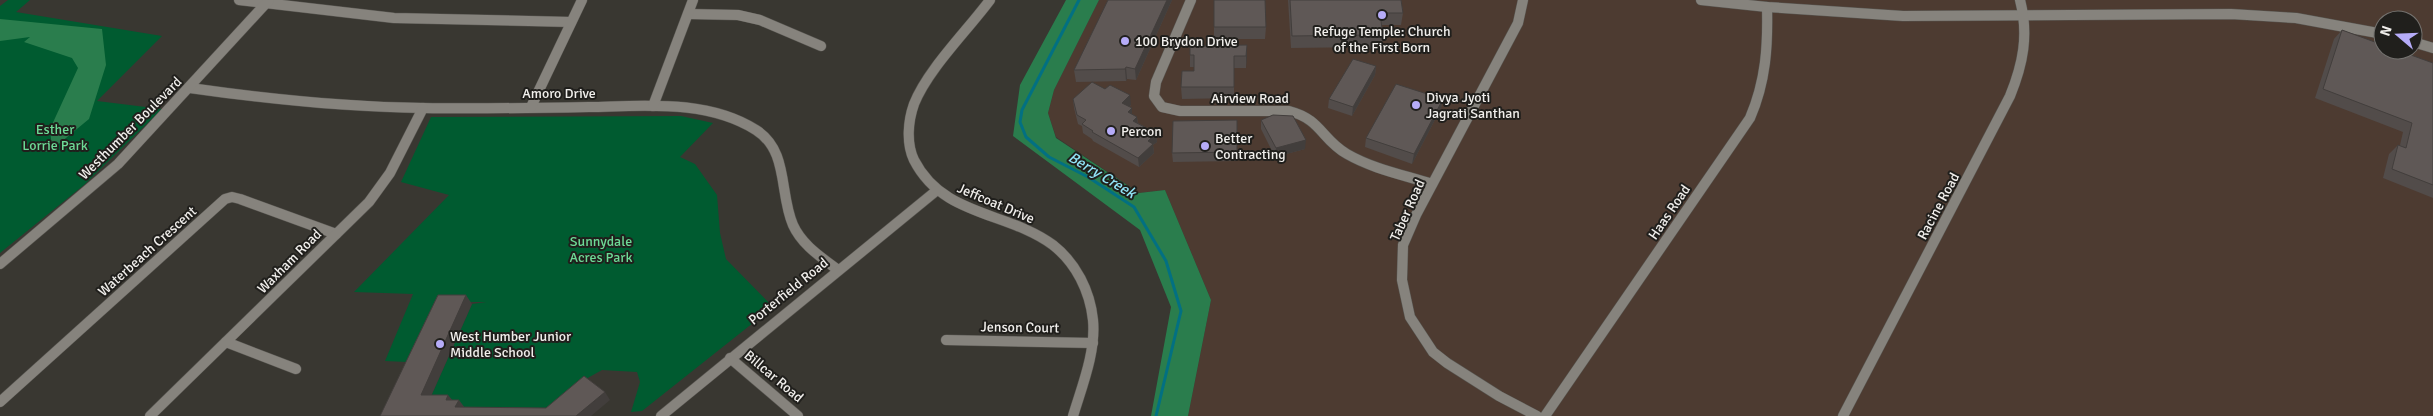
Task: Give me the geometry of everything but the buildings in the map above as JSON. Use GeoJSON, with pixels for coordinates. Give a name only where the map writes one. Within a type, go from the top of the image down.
{"type":"FeatureCollection","features":[{"type":"Feature","properties":{"kind":"street"},"geometry":{"type":"LineString","coordinates":[[239,0],[394,18],[571,22]]}},
{"type":"Feature","properties":{"kind":"street"},"geometry":{"type":"LineString","coordinates":[[531,107],[582,0]]}},
{"type":"Feature","properties":{"kind":"street"},"geometry":{"type":"LineString","coordinates":[[653,106],[693,0]]}},
{"type":"Feature","properties":{"kind":"street","name":"Jeffcoat Drive"},"geometry":{"type":"LineString","coordinates":[[990,0],[927,81],[915,101],[910,116],[909,134],[914,159],[936,191],[974,211],[1025,229],[1046,240],[1060,252],[1077,272],[1086,288],[1094,323],[1092,343],[1073,416]]}},
{"type":"Feature","properties":{"kind":"street","name":"Airview Road"},"geometry":{"type":"LineString","coordinates":[[1191,0],[1156,82],[1154,96],[1162,107],[1180,111],[1289,110],[1303,113],[1314,120],[1330,143],[1348,155],[1432,184]]}},
{"type":"Feature","properties":{"kind":"street","name":"Taber Road"},"geometry":{"type":"LineString","coordinates":[[1523,0],[1518,23],[1432,184],[1403,245],[1402,280],[1410,317],[1433,352],[1447,364],[1499,396],[1537,416]]}},
{"type":"Feature","properties":{"kind":"street"},"geometry":{"type":"LineString","coordinates":[[1701,0],[1767,7],[1903,16],[2232,14],[2296,18],[2373,32]]}},
{"type":"Feature","properties":{"kind":"street","name":"Racine Road"},"geometry":{"type":"LineString","coordinates":[[1843,416],[2020,75],[2027,41],[2026,16],[2020,0]]}},
{"type":"Feature","properties":{"kind":"street","name":"Westhumber Boulevard"},"geometry":{"type":"LineString","coordinates":[[0,264],[99,182],[190,88],[267,2]]}},
{"type":"Feature","properties":{"kind":"street","name":"Haas Road"},"geometry":{"type":"LineString","coordinates":[[1545,416],[1750,118],[1766,77],[1768,55],[1767,7]]}},
{"type":"Feature","properties":{"kind":"street"},"geometry":{"type":"LineString","coordinates":[[688,14],[746,16],[821,46]]}},
{"type":"Feature","properties":{"kind":"street","name":"Amoro Drive"},"geometry":{"type":"LineString","coordinates":[[190,88],[337,106],[424,108],[653,106],[700,109],[716,113],[756,130],[765,137],[779,157],[792,223],[798,236],[838,270]]}},
{"type":"Feature","properties":{"kind":"street","name":"Waxham Road"},"geometry":{"type":"LineString","coordinates":[[150,416],[381,188],[424,108]]}},
{"type":"Feature","properties":{"kind":"street","name":"Porterfield Road"},"geometry":{"type":"LineString","coordinates":[[661,416],[936,191]]}},
{"type":"Feature","properties":{"kind":"street","name":"Waterbeach Crescent"},"geometry":{"type":"LineString","coordinates":[[0,402],[226,199],[232,197],[240,199],[336,234]]}},
{"type":"Feature","properties":{"kind":"street","name":"Jenson Court"},"geometry":{"type":"LineString","coordinates":[[946,340],[1092,343]]}},
{"type":"Feature","properties":{"kind":"street"},"geometry":{"type":"LineString","coordinates":[[226,342],[296,369]]}},
{"type":"Feature","properties":{"kind":"street","name":"Billcar Road"},"geometry":{"type":"LineString","coordinates":[[730,358],[798,416]]}},
{"type":"Feature","properties":{"kind":"shaded area"},"geometry":{"type":"Polygon","coordinates":[[[1099,0],[2433,0],[2433,416],[1188,416],[1211,300],[1165,190],[1139,193],[1056,137],[1048,113],[1054,90],[1099,0]]]}},
{"type":"Feature","properties":{"kind":"green space","name":"Esther Lorrie Park"},"geometry":{"type":"Polygon","coordinates":[[[8,0],[30,0],[16,12],[162,36],[97,101],[162,109],[84,185],[0,253],[0,6],[8,0]]]}},
{"type":"Feature","properties":{"kind":"green space"},"geometry":{"type":"Polygon","coordinates":[[[1066,0],[1099,0],[1054,90],[1048,113],[1056,138],[1139,193],[1165,190],[1211,300],[1188,416],[1151,416],[1171,307],[1140,230],[1013,136],[1020,85],[1066,0]]]}},
{"type":"Feature","properties":{"kind":"green space"},"geometry":{"type":"Polygon","coordinates":[[[0,19],[102,29],[106,65],[89,119],[49,152],[40,151],[51,139],[50,129],[78,68],[72,58],[24,42],[30,37],[0,41],[0,19]]]}},
{"type":"Feature","properties":{"kind":"green space","name":"Sunnydale Acres Park"},"geometry":{"type":"Polygon","coordinates":[[[681,116],[713,123],[680,157],[695,164],[717,195],[720,233],[726,259],[773,307],[642,411],[631,412],[640,382],[637,372],[602,370],[584,380],[552,416],[462,415],[428,403],[472,304],[486,302],[440,302],[407,362],[385,361],[413,294],[354,292],[449,195],[401,182],[431,117],[681,116]]]}},
{"type":"Feature","properties":{"kind":"waterway","name":"Berry Creek"},"geometry":{"type":"LineString","coordinates":[[1079,0],[1022,110],[1020,122],[1026,137],[1049,157],[1088,177],[1134,207],[1166,261],[1181,311],[1156,416]]}},
{"type":"Feature","properties":{"kind":"place","name":"Refuge Temple: Church of the First Born"},"geometry":{"type":"Point","coordinates":[1382,15]}},
{"type":"Feature","properties":{"kind":"place","name":"100 Brydon Drive"},"geometry":{"type":"Point","coordinates":[1125,41]}},
{"type":"Feature","properties":{"kind":"place","name":"Divya Jyoti Jagrati Santhan"},"geometry":{"type":"Point","coordinates":[1416,105]}},
{"type":"Feature","properties":{"kind":"place","name":"Percon"},"geometry":{"type":"Point","coordinates":[1111,131]}},
{"type":"Feature","properties":{"kind":"place","name":"Better Contracting"},"geometry":{"type":"Point","coordinates":[1205,146]}},
{"type":"Feature","properties":{"kind":"place","name":"West Humber Junior Middle School"},"geometry":{"type":"Point","coordinates":[440,344]}}]}
